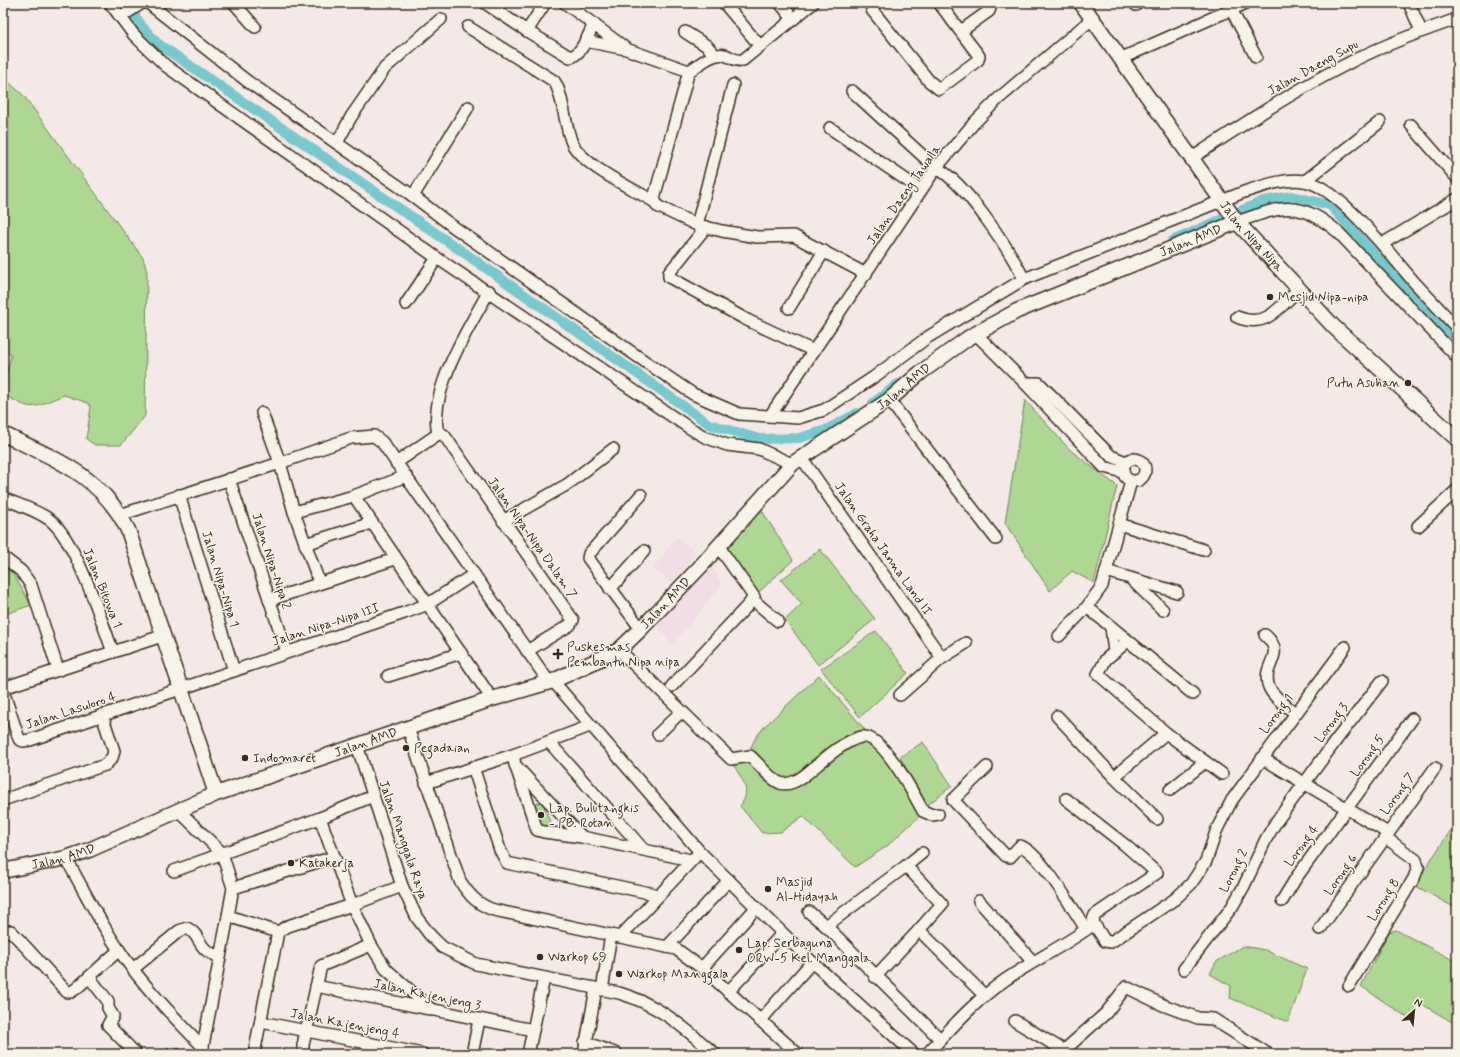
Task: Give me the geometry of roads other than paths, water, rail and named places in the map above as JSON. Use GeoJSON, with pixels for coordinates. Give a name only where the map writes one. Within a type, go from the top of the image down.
{"type":"FeatureCollection","features":[{"type":"Feature","properties":{"kind":"street"},"geometry":{"type":"LineString","coordinates":[[110,3],[123,15],[134,35],[166,66],[437,258],[489,291],[688,427],[705,437],[726,444],[759,449],[796,460]]}},
{"type":"Feature","properties":{"kind":"street"},"geometry":{"type":"LineString","coordinates":[[234,3],[255,27]]}},
{"type":"Feature","properties":{"kind":"street"},"geometry":{"type":"LineString","coordinates":[[485,3],[526,31],[570,57],[576,55],[594,24]]}},
{"type":"Feature","properties":{"kind":"street"},"geometry":{"type":"LineString","coordinates":[[526,31],[545,3]]}},
{"type":"Feature","properties":{"kind":"street"},"geometry":{"type":"LineString","coordinates":[[565,3],[626,49]]}},
{"type":"Feature","properties":{"kind":"street"},"geometry":{"type":"LineString","coordinates":[[724,3],[760,46]]}},
{"type":"Feature","properties":{"kind":"street"},"geometry":{"type":"LineString","coordinates":[[780,3],[793,19]]}},
{"type":"Feature","properties":{"kind":"street"},"geometry":{"type":"LineString","coordinates":[[655,202],[658,185],[689,71],[715,55],[726,55],[740,61],[813,3]]}},
{"type":"Feature","properties":{"kind":"street"},"geometry":{"type":"LineString","coordinates":[[874,3],[872,10],[929,81],[938,88],[944,87],[979,58],[979,54],[939,3]]}},
{"type":"Feature","properties":{"kind":"street"},"geometry":{"type":"LineString","coordinates":[[961,31],[990,11],[988,3]]}},
{"type":"Feature","properties":{"kind":"street","name":"Jalan Nipa Nipa"},"geometry":{"type":"LineString","coordinates":[[1081,3],[1122,58],[1145,93],[1236,220],[1334,327],[1457,439]]}},
{"type":"Feature","properties":{"kind":"street"},"geometry":{"type":"LineString","coordinates":[[1122,58],[1246,3]]}},
{"type":"Feature","properties":{"kind":"street"},"geometry":{"type":"LineString","coordinates":[[1408,3],[1421,31]]}},
{"type":"Feature","properties":{"kind":"street"},"geometry":{"type":"LineString","coordinates":[[123,15],[146,4],[247,81],[413,196],[468,237],[693,394],[739,414],[798,418],[824,410],[863,385],[928,338],[1024,279],[1265,185],[1305,181],[1380,122]]}},
{"type":"Feature","properties":{"kind":"street"},"geometry":{"type":"LineString","coordinates":[[1231,9],[1256,57]]}},
{"type":"Feature","properties":{"kind":"street","name":"Jalan Daeng Tawalla"},"geometry":{"type":"LineString","coordinates":[[770,416],[936,168],[974,123],[998,99],[1093,18]]}},
{"type":"Feature","properties":{"kind":"street"},"geometry":{"type":"LineString","coordinates":[[337,143],[351,117],[385,68],[441,19]]}},
{"type":"Feature","properties":{"kind":"street","name":"Jalan Daeng Supu"},"geometry":{"type":"LineString","coordinates":[[1192,158],[1251,119],[1321,78],[1370,52],[1421,31],[1457,19]]}},
{"type":"Feature","properties":{"kind":"street"},"geometry":{"type":"LineString","coordinates":[[468,27],[554,81],[570,138],[576,148],[590,162],[655,202],[664,211],[701,226],[758,237],[794,236],[866,274]]}},
{"type":"Feature","properties":{"kind":"street"},"geometry":{"type":"LineString","coordinates":[[686,32],[707,46],[715,55]]}},
{"type":"Feature","properties":{"kind":"street"},"geometry":{"type":"LineString","coordinates":[[585,40],[626,49],[689,71]]}},
{"type":"Feature","properties":{"kind":"street"},"geometry":{"type":"LineString","coordinates":[[733,85],[701,226],[669,273],[669,277],[747,320],[814,351]]}},
{"type":"Feature","properties":{"kind":"street"},"geometry":{"type":"LineString","coordinates":[[852,91],[936,168],[944,172],[968,197],[991,226],[1008,251],[1024,279]]}},
{"type":"Feature","properties":{"kind":"street"},"geometry":{"type":"LineString","coordinates":[[413,196],[468,108]]}},
{"type":"Feature","properties":{"kind":"street"},"geometry":{"type":"LineString","coordinates":[[1411,125],[1457,178]]}},
{"type":"Feature","properties":{"kind":"street"},"geometry":{"type":"LineString","coordinates":[[830,128],[921,190]]}},
{"type":"Feature","properties":{"kind":"street"},"geometry":{"type":"LineString","coordinates":[[1305,181],[1333,196],[1382,244],[1457,328]]}},
{"type":"Feature","properties":{"kind":"street"},"geometry":{"type":"LineString","coordinates":[[1382,244],[1455,204]]}},
{"type":"Feature","properties":{"kind":"street"},"geometry":{"type":"LineString","coordinates":[[1236,220],[1278,208],[1303,211],[1326,222],[1457,357]]}},
{"type":"Feature","properties":{"kind":"street","name":"Jalan AMD"},"geometry":{"type":"LineString","coordinates":[[3,871],[66,858],[88,850],[216,794],[492,699],[551,681],[619,650],[719,547],[769,487],[796,460],[889,400],[920,373],[976,333],[1017,311],[1236,220]]}},
{"type":"Feature","properties":{"kind":"street"},"geometry":{"type":"LineString","coordinates":[[789,308],[824,251]]}},
{"type":"Feature","properties":{"kind":"street"},"geometry":{"type":"LineString","coordinates":[[406,304],[437,258]]}},
{"type":"Feature","properties":{"kind":"street"},"geometry":{"type":"LineString","coordinates":[[1237,317],[1256,322],[1267,318],[1299,289]]}},
{"type":"Feature","properties":{"kind":"street"},"geometry":{"type":"LineString","coordinates":[[396,462],[436,435],[436,409],[446,374],[489,291]]}},
{"type":"Feature","properties":{"kind":"street"},"geometry":{"type":"LineString","coordinates":[[976,333],[1104,466],[1127,472],[1119,524],[1102,586],[1087,607],[1059,636]]}},
{"type":"Feature","properties":{"kind":"street"},"geometry":{"type":"LineString","coordinates":[[889,400],[996,539]]}},
{"type":"Feature","properties":{"kind":"street"},"geometry":{"type":"LineString","coordinates":[[262,413],[280,463],[294,512],[319,582]]}},
{"type":"Feature","properties":{"kind":"street","name":"Jalan Nipa-Nipa Dalam 7"},"geometry":{"type":"LineString","coordinates":[[436,435],[444,435],[573,620],[570,625],[527,651]]}},
{"type":"Feature","properties":{"kind":"street"},"geometry":{"type":"LineString","coordinates":[[120,515],[280,463],[351,438],[371,436],[378,439],[406,476],[527,651],[590,726],[700,852],[782,934],[914,1054]]}},
{"type":"Feature","properties":{"kind":"street"},"geometry":{"type":"LineString","coordinates":[[4,437],[68,465],[101,492],[120,515],[128,530],[162,636],[216,794]]}},
{"type":"Feature","properties":{"kind":"street"},"geometry":{"type":"LineString","coordinates":[[503,521],[568,484],[613,449]]}},
{"type":"Feature","properties":{"kind":"street","name":"Jalan Graha Janna Land II"},"geometry":{"type":"LineString","coordinates":[[796,460],[942,658]]}},
{"type":"Feature","properties":{"kind":"street"},"geometry":{"type":"LineString","coordinates":[[294,512],[354,496],[406,476]]}},
{"type":"Feature","properties":{"kind":"street","name":"Jalan Nipa-Nipa 2"},"geometry":{"type":"LineString","coordinates":[[229,479],[287,652]]}},
{"type":"Feature","properties":{"kind":"street"},"geometry":{"type":"LineString","coordinates":[[1418,526],[1457,490]]}},
{"type":"Feature","properties":{"kind":"street","name":"Jalan Nipa-Nipa 1"},"geometry":{"type":"LineString","coordinates":[[179,495],[234,671]]}},
{"type":"Feature","properties":{"kind":"street"},"geometry":{"type":"LineString","coordinates":[[641,495],[589,554],[588,559],[641,629]]}},
{"type":"Feature","properties":{"kind":"street"},"geometry":{"type":"LineString","coordinates":[[354,496],[395,559],[428,604],[492,699]]}},
{"type":"Feature","properties":{"kind":"street","name":"Jalan Bitowa 1"},"geometry":{"type":"LineString","coordinates":[[3,498],[50,520],[57,528],[71,549],[81,568],[113,652]]}},
{"type":"Feature","properties":{"kind":"street"},"geometry":{"type":"LineString","coordinates":[[305,544],[372,523]]}},
{"type":"Feature","properties":{"kind":"street"},"geometry":{"type":"LineString","coordinates":[[1119,524],[1204,550]]}},
{"type":"Feature","properties":{"kind":"street"},"geometry":{"type":"LineString","coordinates":[[719,547],[751,592],[754,597],[753,600],[778,621]]}},
{"type":"Feature","properties":{"kind":"street"},"geometry":{"type":"LineString","coordinates":[[610,589],[644,551]]}},
{"type":"Feature","properties":{"kind":"street"},"geometry":{"type":"LineString","coordinates":[[3,557],[21,571],[31,585],[58,670]]}},
{"type":"Feature","properties":{"kind":"street"},"geometry":{"type":"LineString","coordinates":[[269,600],[319,582],[395,559]]}},
{"type":"Feature","properties":{"kind":"street"},"geometry":{"type":"LineString","coordinates":[[1106,571],[1177,592]]}},
{"type":"Feature","properties":{"kind":"street","name":"Jalan Nipa-Nipa III"},"geometry":{"type":"LineString","coordinates":[[180,690],[428,604],[474,574]]}},
{"type":"Feature","properties":{"kind":"street"},"geometry":{"type":"LineString","coordinates":[[1130,578],[1164,610]]}},
{"type":"Feature","properties":{"kind":"street"},"geometry":{"type":"LineString","coordinates":[[672,686],[753,600]]}},
{"type":"Feature","properties":{"kind":"street"},"geometry":{"type":"LineString","coordinates":[[1087,607],[1193,694]]}},
{"type":"Feature","properties":{"kind":"street"},"geometry":{"type":"LineString","coordinates":[[1111,627],[1114,652]]}},
{"type":"Feature","properties":{"kind":"street"},"geometry":{"type":"LineString","coordinates":[[1265,635],[1273,642],[1275,647],[1267,678],[1269,688],[1295,714]]}},
{"type":"Feature","properties":{"kind":"street"},"geometry":{"type":"LineString","coordinates":[[3,688],[162,636]]}},
{"type":"Feature","properties":{"kind":"street"},"geometry":{"type":"LineString","coordinates":[[1128,641],[1106,659],[1098,674],[1166,733],[1222,774]]}},
{"type":"Feature","properties":{"kind":"street"},"geometry":{"type":"LineString","coordinates":[[900,695],[942,658],[966,643]]}},
{"type":"Feature","properties":{"kind":"street","name":"Lorong 1"},"geometry":{"type":"LineString","coordinates":[[987,767],[953,800],[1006,856],[1010,857],[1020,846],[1029,851],[1090,927],[1105,941],[1111,942],[1174,899],[1191,884],[1206,860],[1217,828],[1232,800],[1345,647]]}},
{"type":"Feature","properties":{"kind":"street"},"geometry":{"type":"LineString","coordinates":[[619,650],[730,759],[735,760],[750,756],[767,774],[782,783],[795,781],[802,777],[845,744],[859,737],[869,738],[886,750],[923,811],[932,815],[938,814]]}},
{"type":"Feature","properties":{"kind":"street"},"geometry":{"type":"LineString","coordinates":[[388,676],[461,653]]}},
{"type":"Feature","properties":{"kind":"street","name":"Lorong 3"},"geometry":{"type":"LineString","coordinates":[[1305,783],[1382,682]]}},
{"type":"Feature","properties":{"kind":"street","name":"Jalan Lasuloro 4"},"geometry":{"type":"LineString","coordinates":[[3,691],[17,735],[21,741],[30,740],[180,690]]}},
{"type":"Feature","properties":{"kind":"street"},"geometry":{"type":"LineString","coordinates":[[658,734],[682,712]]}},
{"type":"Feature","properties":{"kind":"street"},"geometry":{"type":"LineString","coordinates":[[3,800],[105,765],[112,758],[114,751],[102,715]]}},
{"type":"Feature","properties":{"kind":"street"},"geometry":{"type":"LineString","coordinates":[[1056,716],[1114,777],[1157,819]]}},
{"type":"Feature","properties":{"kind":"street","name":"Lorong 5"},"geometry":{"type":"LineString","coordinates":[[1347,809],[1412,719]]}},
{"type":"Feature","properties":{"kind":"street"},"geometry":{"type":"LineString","coordinates":[[426,783],[473,767],[514,760],[549,742],[590,726]]}},
{"type":"Feature","properties":{"kind":"street"},"geometry":{"type":"LineString","coordinates":[[408,728],[460,881],[474,900],[484,907],[494,910],[667,947],[684,953],[798,1054]]}},
{"type":"Feature","properties":{"kind":"street"},"geometry":{"type":"LineString","coordinates":[[1114,777],[1166,733]]}},
{"type":"Feature","properties":{"kind":"street"},"geometry":{"type":"LineString","coordinates":[[549,742],[643,849]]}},
{"type":"Feature","properties":{"kind":"street","name":"Jalan Manggala Raya"},"geometry":{"type":"LineString","coordinates":[[357,745],[402,886],[417,918],[430,935],[442,947],[476,964],[599,989],[639,999],[662,1011],[675,1020],[715,1054]]}},
{"type":"Feature","properties":{"kind":"street","name":"Lorong 8"},"geometry":{"type":"LineString","coordinates":[[1262,758],[1305,783],[1387,835],[1416,860],[1418,867],[1414,878],[1348,986]]}},
{"type":"Feature","properties":{"kind":"street"},"geometry":{"type":"LineString","coordinates":[[514,760],[582,837]]}},
{"type":"Feature","properties":{"kind":"street"},"geometry":{"type":"LineString","coordinates":[[514,760],[537,830],[582,837],[691,860]]}},
{"type":"Feature","properties":{"kind":"street"},"geometry":{"type":"LineString","coordinates":[[1170,790],[1205,762]]}},
{"type":"Feature","properties":{"kind":"street"},"geometry":{"type":"LineString","coordinates":[[473,767],[500,850],[507,863],[659,895]]}},
{"type":"Feature","properties":{"kind":"street","name":"Lorong 7"},"geometry":{"type":"LineString","coordinates":[[1387,835],[1434,768]]}},
{"type":"Feature","properties":{"kind":"street","name":"Lorong 2"},"geometry":{"type":"LineString","coordinates":[[1184,969],[1232,906],[1244,886],[1266,839],[1305,783]]}},
{"type":"Feature","properties":{"kind":"street"},"geometry":{"type":"LineString","coordinates":[[174,871],[320,818],[373,796]]}},
{"type":"Feature","properties":{"kind":"street"},"geometry":{"type":"LineString","coordinates":[[927,1054],[940,1039],[987,993],[1033,962],[1090,927],[1095,915],[1157,873],[1125,845],[1066,799]]}},
{"type":"Feature","properties":{"kind":"street","name":"Lorong 4"},"geometry":{"type":"LineString","coordinates":[[1282,901],[1296,878],[1347,809]]}},
{"type":"Feature","properties":{"kind":"street"},"geometry":{"type":"LineString","coordinates":[[178,810],[222,853],[233,888],[202,1052]]}},
{"type":"Feature","properties":{"kind":"street"},"geometry":{"type":"LineString","coordinates":[[320,818],[352,905],[371,945],[386,969],[432,1010]]}},
{"type":"Feature","properties":{"kind":"street","name":"Lorong 6"},"geometry":{"type":"LineString","coordinates":[[1320,929],[1387,835]]}},
{"type":"Feature","properties":{"kind":"street"},"geometry":{"type":"LineString","coordinates":[[584,1054],[599,989],[616,936],[659,895],[700,852]]}},
{"type":"Feature","properties":{"kind":"street"},"geometry":{"type":"LineString","coordinates":[[826,926],[922,853]]}},
{"type":"Feature","properties":{"kind":"street"},"geometry":{"type":"LineString","coordinates":[[233,888],[334,857]]}},
{"type":"Feature","properties":{"kind":"street"},"geometry":{"type":"LineString","coordinates":[[66,858],[119,950],[156,998],[202,1052]]}},
{"type":"Feature","properties":{"kind":"street"},"geometry":{"type":"LineString","coordinates":[[875,977],[942,904],[906,866]]}},
{"type":"Feature","properties":{"kind":"street"},"geometry":{"type":"LineString","coordinates":[[667,947],[728,880]]}},
{"type":"Feature","properties":{"kind":"street"},"geometry":{"type":"LineString","coordinates":[[254,1054],[278,932],[288,926],[352,905],[402,886]]}},
{"type":"Feature","properties":{"kind":"street"},"geometry":{"type":"LineString","coordinates":[[979,901],[1033,962]]}},
{"type":"Feature","properties":{"kind":"street"},"geometry":{"type":"LineString","coordinates":[[702,968],[756,908]]}},
{"type":"Feature","properties":{"kind":"street"},"geometry":{"type":"LineString","coordinates":[[809,912],[826,926],[875,977],[940,1039]]}},
{"type":"Feature","properties":{"kind":"street"},"geometry":{"type":"LineString","coordinates":[[228,916],[278,932]]}},
{"type":"Feature","properties":{"kind":"street"},"geometry":{"type":"LineString","coordinates":[[133,969],[179,931],[187,928],[192,932],[209,954],[220,956]]}},
{"type":"Feature","properties":{"kind":"street"},"geometry":{"type":"LineString","coordinates":[[919,930],[980,991]]}},
{"type":"Feature","properties":{"kind":"street"},"geometry":{"type":"LineString","coordinates":[[3,932],[10,931],[67,992],[71,992],[77,988],[119,950]]}},
{"type":"Feature","properties":{"kind":"street"},"geometry":{"type":"LineString","coordinates":[[728,992],[782,934]]}},
{"type":"Feature","properties":{"kind":"street"},"geometry":{"type":"LineString","coordinates":[[303,1054],[306,1031],[316,986],[323,964],[371,945]]}},
{"type":"Feature","properties":{"kind":"street"},"geometry":{"type":"LineString","coordinates":[[760,1021],[812,962]]}},
{"type":"Feature","properties":{"kind":"street"},"geometry":{"type":"LineString","coordinates":[[89,977],[108,1001],[108,1008],[112,1016],[108,1024],[136,1054]]}},
{"type":"Feature","properties":{"kind":"street"},"geometry":{"type":"LineString","coordinates":[[528,1054],[544,978]]}},
{"type":"Feature","properties":{"kind":"street","name":"Jalan Kajenjeng 3"},"geometry":{"type":"LineString","coordinates":[[316,986],[533,1030]]}},
{"type":"Feature","properties":{"kind":"street"},"geometry":{"type":"LineString","coordinates":[[1015,1021],[1062,1052],[1106,1013],[1126,987],[1198,1018],[1214,1019],[1268,1054]]}},
{"type":"Feature","properties":{"kind":"street"},"geometry":{"type":"LineString","coordinates":[[472,1054],[479,1020]]}},
{"type":"Feature","properties":{"kind":"street","name":"Jalan Kajenjeng 4"},"geometry":{"type":"LineString","coordinates":[[261,1022],[423,1054]]}},
{"type":"Feature","properties":{"kind":"street"},"geometry":{"type":"LineString","coordinates":[[586,1042],[618,1054]]}},
{"type":"Feature","properties":{"kind":"street"},"geometry":{"type":"LineString","coordinates":[[170,1054],[175,1054]]}},
{"type":"Feature","properties":{"kind":"waterway"},"geometry":{"type":"LineString","coordinates":[[126,3],[142,26],[157,43],[466,254],[709,424],[759,439],[799,438],[826,430],[858,413]]}},
{"type":"Feature","properties":{"kind":"waterway"},"geometry":{"type":"LineString","coordinates":[[1172,241],[1263,201],[1292,196],[1330,205],[1395,277],[1457,340]]}},
{"type":"Feature","properties":{"kind":"waterway"},"geometry":{"type":"LineString","coordinates":[[873,403],[898,384]]}},
{"type":"Feature","properties":{"kind":"place","name":"Mesjid Nipa-nipa"},"geometry":{"type":"Point","coordinates":[1270,297]}},
{"type":"Feature","properties":{"kind":"place","name":"Putu Asuhan"},"geometry":{"type":"Point","coordinates":[1408,383]}},
{"type":"Feature","properties":{"kind":"place","name":"Puskesmas Pembantu Nipa nipa"},"geometry":{"type":"Point","coordinates":[558,654]}},
{"type":"Feature","properties":{"kind":"place","name":"Pegadaian"},"geometry":{"type":"Point","coordinates":[406,748]}},
{"type":"Feature","properties":{"kind":"place","name":"Indomaret"},"geometry":{"type":"Point","coordinates":[245,758]}},
{"type":"Feature","properties":{"kind":"place","name":"Lap. Bulutangkis - PB. Rotan"},"geometry":{"type":"Point","coordinates":[541,815]}},
{"type":"Feature","properties":{"kind":"place","name":"Katakerja"},"geometry":{"type":"Point","coordinates":[291,863]}},
{"type":"Feature","properties":{"kind":"place","name":"Masjid Al-Hidayah"},"geometry":{"type":"Point","coordinates":[768,889]}},
{"type":"Feature","properties":{"kind":"place","name":"Lap. Serbaguna ORW-5 Kel. Manggala"},"geometry":{"type":"Point","coordinates":[739,950]}},
{"type":"Feature","properties":{"kind":"place","name":"Warkop 69"},"geometry":{"type":"Point","coordinates":[540,957]}},
{"type":"Feature","properties":{"kind":"place","name":"Warkop Manggala"},"geometry":{"type":"Point","coordinates":[619,974]}}]}
